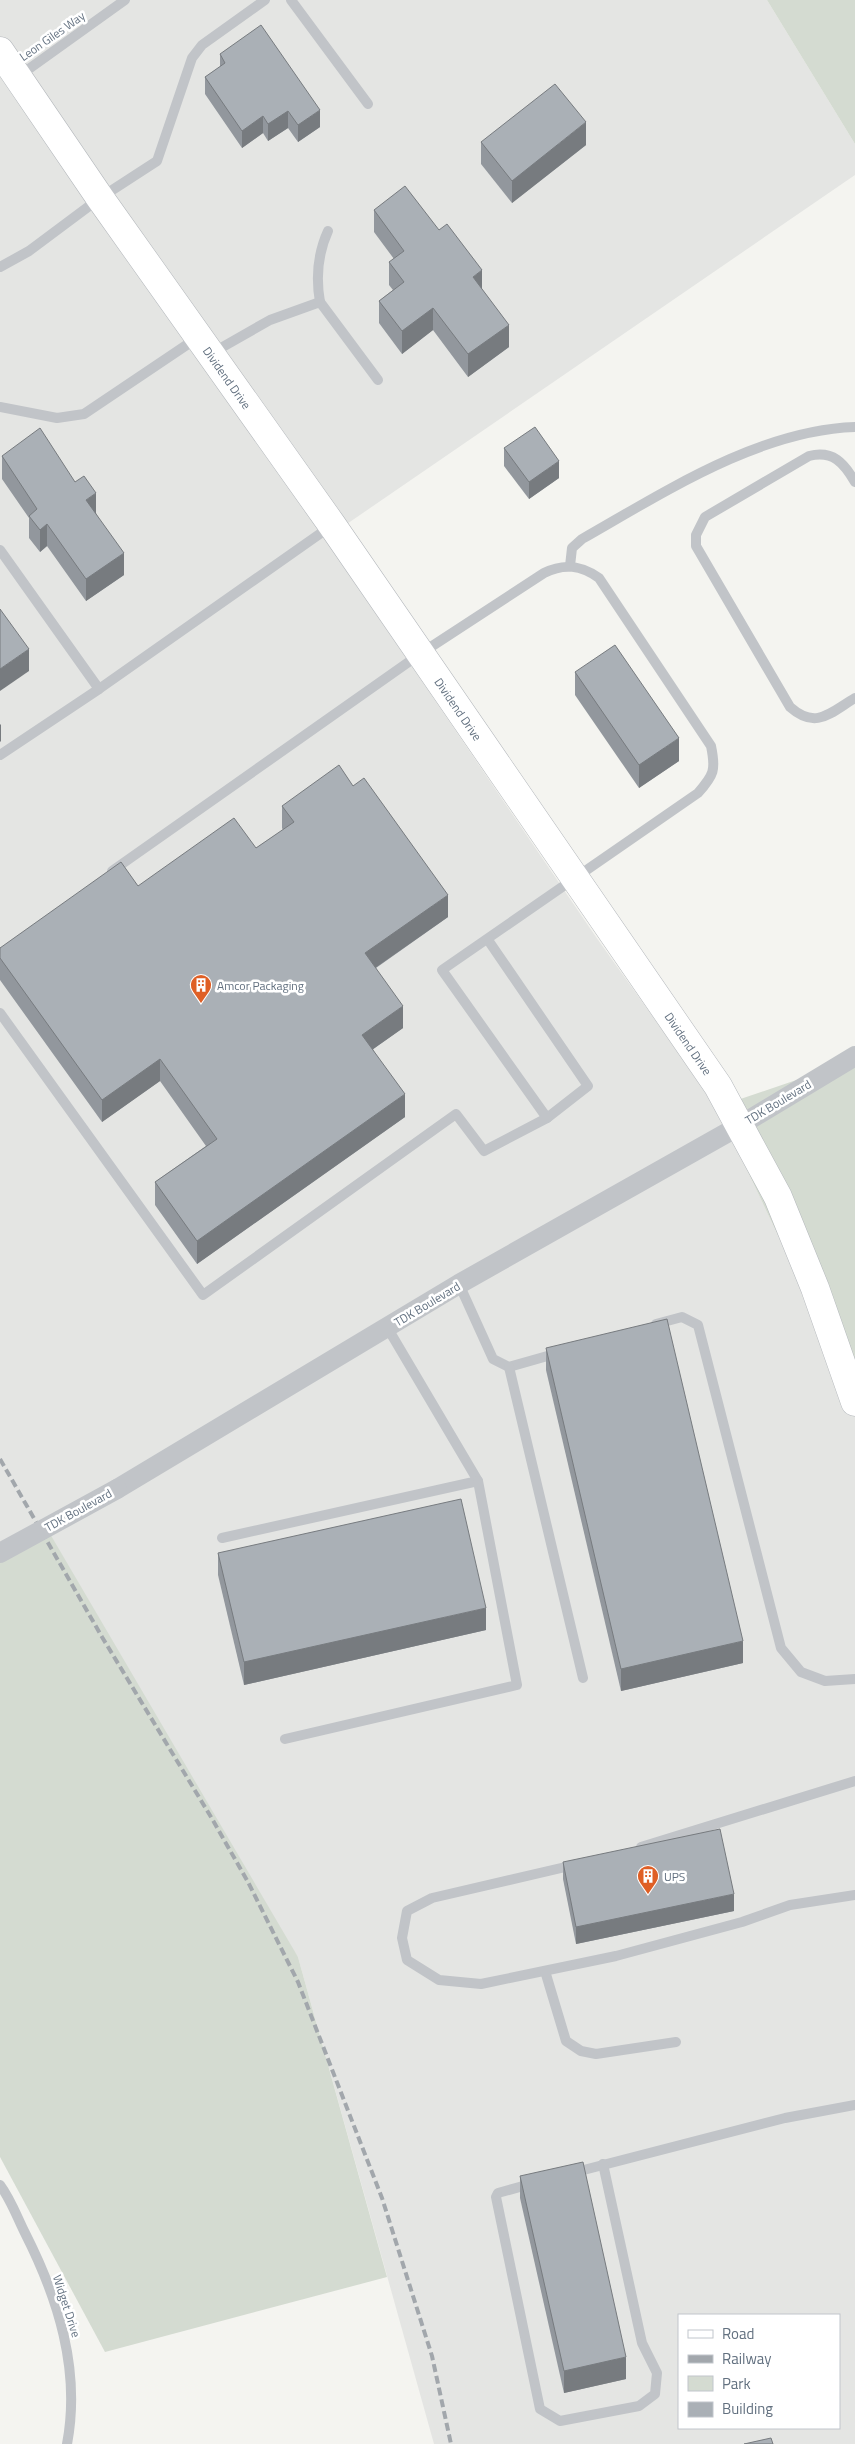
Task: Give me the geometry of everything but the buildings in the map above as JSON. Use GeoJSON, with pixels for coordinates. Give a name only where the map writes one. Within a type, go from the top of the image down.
{"type":"FeatureCollection","features":[{"type":"Feature","properties":{"kind":"street","name":"Dividend Drive"},"geometry":{"type":"LineString","coordinates":[[0,50],[100,198],[332,525],[680,1028],[718,1086],[778,1197],[815,1288],[855,1402]]}},
{"type":"Feature","properties":{"kind":"street","name":"TDK Boulevard"},"geometry":{"type":"LineString","coordinates":[[0,1553],[116,1489],[459,1284],[738,1126],[855,1056]]}},
{"type":"Feature","properties":{"kind":"lane","name":"Leon Giles Way"},"geometry":{"type":"LineString","coordinates":[[18,76],[125,0]]}},
{"type":"Feature","properties":{"kind":"lane"},"geometry":{"type":"LineString","coordinates":[[0,267],[29,251],[100,198],[157,161],[192,58],[202,45],[265,0]]}},
{"type":"Feature","properties":{"kind":"lane"},"geometry":{"type":"LineString","coordinates":[[291,0],[368,104]]}},
{"type":"Feature","properties":{"kind":"lane"},"geometry":{"type":"LineString","coordinates":[[328,231],[319,262],[318,290],[320,302],[378,380]]}},
{"type":"Feature","properties":{"kind":"lane"},"geometry":{"type":"LineString","coordinates":[[0,407],[57,418],[84,414],[206,345],[320,302]]}},
{"type":"Feature","properties":{"kind":"lane"},"geometry":{"type":"LineString","coordinates":[[570,566],[572,548],[582,539],[663,493],[731,460],[784,439],[834,427],[855,427]]}},
{"type":"Feature","properties":{"kind":"lane"},"geometry":{"type":"LineString","coordinates":[[855,482],[843,462],[830,456],[818,454],[809,456],[705,517],[696,535],[696,546],[790,707],[802,718],[817,720],[855,698]]}},
{"type":"Feature","properties":{"kind":"lane"},"geometry":{"type":"LineString","coordinates":[[0,755],[99,689],[332,525]]}},
{"type":"Feature","properties":{"kind":"lane"},"geometry":{"type":"LineString","coordinates":[[0,550],[99,689]]}},
{"type":"Feature","properties":{"kind":"lane"},"geometry":{"type":"LineString","coordinates":[[105,876],[420,654],[544,573],[557,566],[570,566],[589,571],[599,578],[711,746],[715,764],[714,772],[698,793],[442,970],[547,1118]]}},
{"type":"Feature","properties":{"kind":"lane"},"geometry":{"type":"LineString","coordinates":[[0,1013],[203,1295],[456,1114],[484,1151],[547,1118],[588,1086],[488,940]]}},
{"type":"Feature","properties":{"kind":"lane"},"geometry":{"type":"LineString","coordinates":[[459,1284],[493,1359],[509,1367],[564,1351]]}},
{"type":"Feature","properties":{"kind":"lane"},"geometry":{"type":"LineString","coordinates":[[646,1327],[682,1317],[698,1325],[781,1648],[801,1672],[825,1681],[855,1679]]}},
{"type":"Feature","properties":{"kind":"lane"},"geometry":{"type":"LineString","coordinates":[[285,1739],[517,1685],[478,1481],[388,1327]]}},
{"type":"Feature","properties":{"kind":"lane"},"geometry":{"type":"LineString","coordinates":[[509,1367],[583,1678]]}},
{"type":"Feature","properties":{"kind":"lane"},"geometry":{"type":"LineString","coordinates":[[222,1538],[478,1481]]}},
{"type":"Feature","properties":{"kind":"lane"},"geometry":{"type":"LineString","coordinates":[[633,1849],[855,1781]]}},
{"type":"Feature","properties":{"kind":"lane"},"geometry":{"type":"LineString","coordinates":[[586,1862],[432,1898],[407,1912],[402,1938],[407,1960],[440,1980],[481,1984],[616,1956],[742,1922],[790,1905],[855,1895]]}},
{"type":"Feature","properties":{"kind":"lane"},"geometry":{"type":"LineString","coordinates":[[545,1971],[566,2041],[581,2050],[596,2054],[676,2042]]}},
{"type":"Feature","properties":{"kind":"lane"},"geometry":{"type":"LineString","coordinates":[[565,2175],[785,2118],[855,2105]]}},
{"type":"Feature","properties":{"kind":"lane"},"geometry":{"type":"LineString","coordinates":[[546,2180],[498,2194],[496,2197],[540,2409],[560,2421],[639,2406],[655,2394],[657,2373],[642,2343],[603,2164]]}},
{"type":"Feature","properties":{"kind":"lane","name":"Widget Drive"},"geometry":{"type":"LineString","coordinates":[[0,2185],[38,2258],[60,2322],[68,2354],[72,2385],[68,2444]]}},
{"type":"Feature","properties":{"kind":"shaded area"},"geometry":{"type":"Polygon","coordinates":[[[0,0],[767,0],[855,144],[855,175],[325,539],[596,937],[717,1107],[852,1391],[855,1416],[855,2444],[434,2444],[298,1957],[0,1555],[0,0]]]}},
{"type":"Feature","properties":{"kind":"green space"},"geometry":{"type":"Polygon","coordinates":[[[767,0],[855,0],[855,144],[767,0]]]}},
{"type":"Feature","properties":{"kind":"green space"},"geometry":{"type":"Polygon","coordinates":[[[855,1060],[855,1416],[852,1391],[717,1107],[855,1060]]]}},
{"type":"Feature","properties":{"kind":"green space"},"geometry":{"type":"Polygon","coordinates":[[[46,1527],[298,1957],[387,2277],[105,2352],[0,2157],[0,1555],[46,1527]]]}},
{"type":"Feature","properties":{"kind":"railway"},"geometry":{"type":"LineString","coordinates":[[0,1459],[102,1637],[211,1817],[248,1882],[298,1982],[382,2198],[432,2356],[451,2444]]}},
{"type":"Feature","properties":{"kind":"place","name":"Amcor Packaging"},"geometry":{"type":"Point","coordinates":[201,1004]}},
{"type":"Feature","properties":{"kind":"place","name":"UPS"},"geometry":{"type":"Point","coordinates":[648,1895]}}]}
